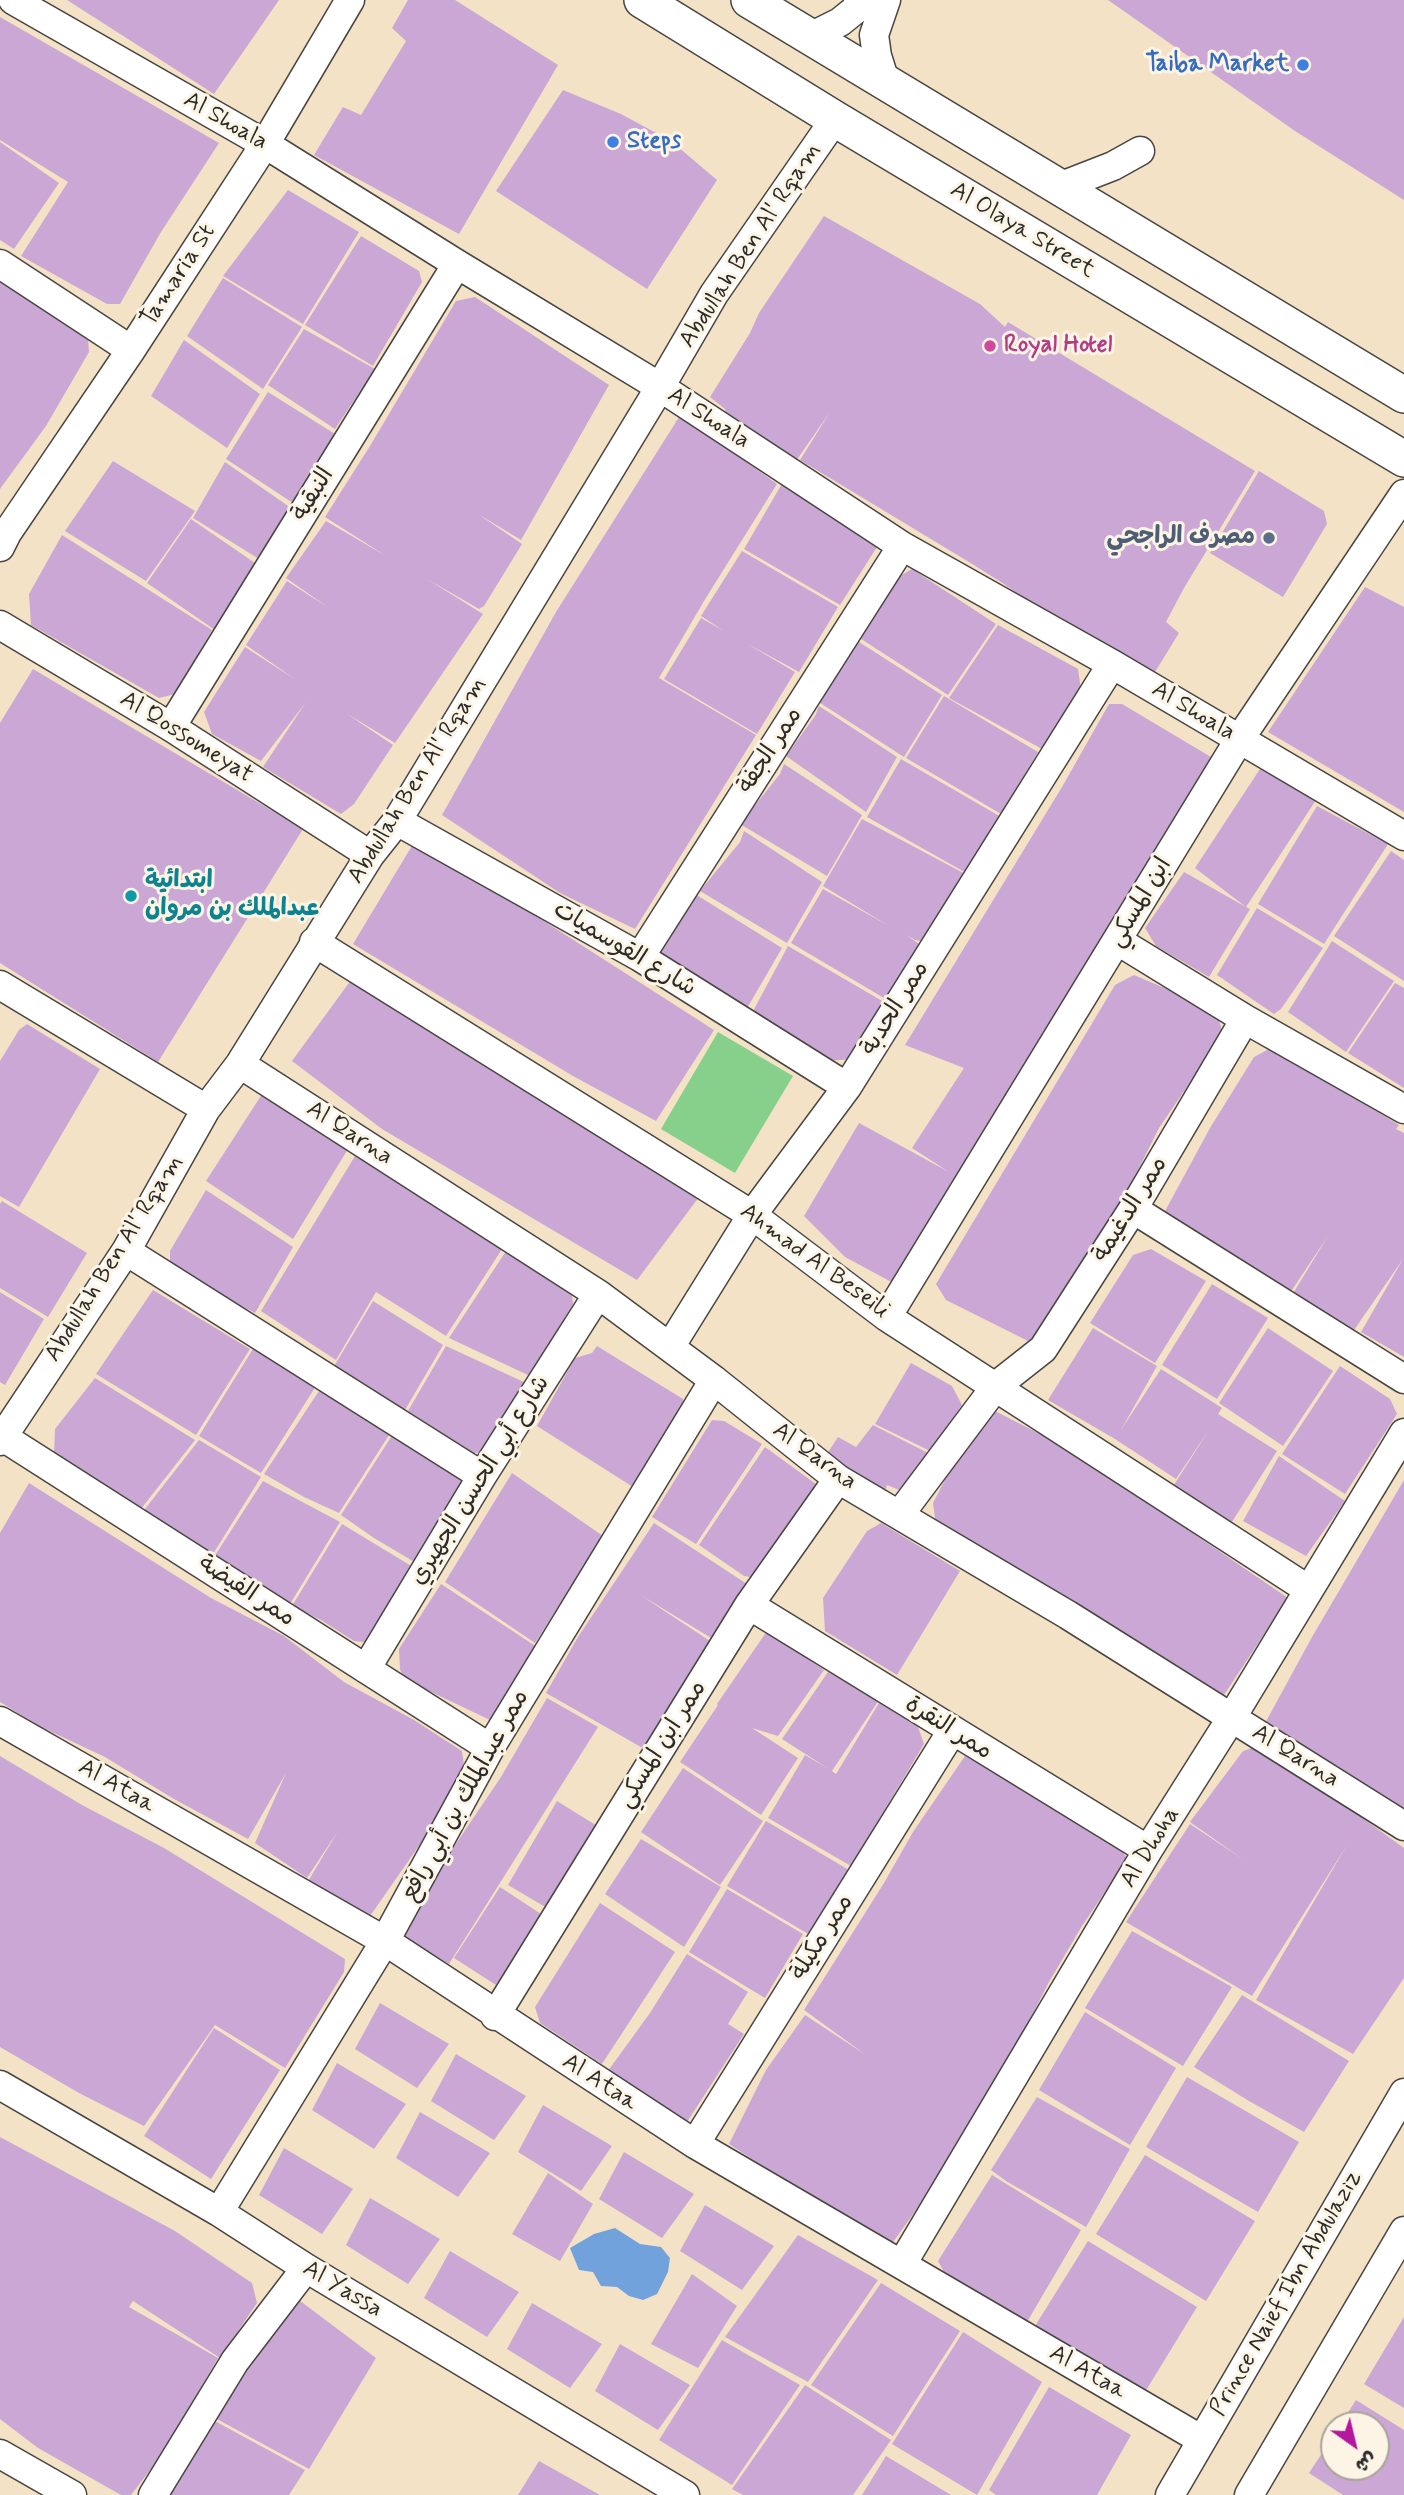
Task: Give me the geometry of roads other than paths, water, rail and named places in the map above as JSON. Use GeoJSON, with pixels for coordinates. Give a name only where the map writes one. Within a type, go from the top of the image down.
{"type":"FeatureCollection","features":[{"type":"Feature","properties":{"kind":"main road","name":"Al Olaya Street"},"geometry":{"type":"LineString","coordinates":[[642,0],[835,120],[1404,459]]}},
{"type":"Feature","properties":{"kind":"main road"},"geometry":{"type":"LineString","coordinates":[[749,0],[1404,395]]}},
{"type":"Feature","properties":{"kind":"street","name":"Al Shoala"},"geometry":{"type":"LineString","coordinates":[[13,0],[264,144],[660,387],[902,546],[1112,664],[1404,836]]}},
{"type":"Feature","properties":{"kind":"street","name":"Tamaria St"},"geometry":{"type":"LineString","coordinates":[[2,536],[131,350],[264,144],[350,0]]}},
{"type":"Feature","properties":{"kind":"street"},"geometry":{"type":"LineString","coordinates":[[810,37],[840,22],[855,10],[860,0]]}},
{"type":"Feature","properties":{"kind":"street"},"geometry":{"type":"LineString","coordinates":[[886,0],[874,35],[883,75],[891,86]]}},
{"type":"Feature","properties":{"kind":"street","name":"Abdullah Ben Al' Rqam"},"geometry":{"type":"LineString","coordinates":[[1,1439],[125,1251],[206,1109],[240,1064],[370,855],[397,821],[714,294],[835,120]]}},
{"type":"Feature","properties":{"kind":"street"},"geometry":{"type":"LineString","coordinates":[[1059,187],[1113,166],[1140,151]]}},
{"type":"Feature","properties":{"kind":"street"},"geometry":{"type":"LineString","coordinates":[[0,264],[131,350]]}},
{"type":"Feature","properties":{"kind":"street","name":"النبقية"},"geometry":{"type":"LineString","coordinates":[[171,727],[457,264]]}},
{"type":"Feature","properties":{"kind":"street","name":"ابن المسكي"},"geometry":{"type":"LineString","coordinates":[[887,1317],[1239,740],[1404,494]]}},
{"type":"Feature","properties":{"kind":"street","name":"ممر الجفة"},"geometry":{"type":"LineString","coordinates":[[640,957],[902,546]]}},
{"type":"Feature","properties":{"kind":"street","name":"Al Qossomeyat"},"geometry":{"type":"LineString","coordinates":[[0,625],[171,727],[370,855]]}},
{"type":"Feature","properties":{"kind":"street","name":"ممر الحدبة"},"geometry":{"type":"LineString","coordinates":[[670,1347],[752,1215],[847,1087],[1112,664]]}},
{"type":"Feature","properties":{"kind":"street","name":"شارع القوسميات"},"geometry":{"type":"LineString","coordinates":[[397,821],[640,957],[847,1087]]}},
{"type":"Feature","properties":{"kind":"street"},"geometry":{"type":"LineString","coordinates":[[1118,941],[1404,1110]]}},
{"type":"Feature","properties":{"kind":"street","name":"Ahmad Al Beseili"},"geometry":{"type":"LineString","coordinates":[[314,942],[752,1215],[887,1317],[1309,1590]]}},
{"type":"Feature","properties":{"kind":"street"},"geometry":{"type":"LineString","coordinates":[[3,995],[206,1109]]}},
{"type":"Feature","properties":{"kind":"street","name":"ممر الدغيمة"},"geometry":{"type":"LineString","coordinates":[[900,1514],[996,1386],[1043,1349],[1133,1209],[1245,1018]]}},
{"type":"Feature","properties":{"kind":"street","name":"Al Qarna"},"geometry":{"type":"LineString","coordinates":[[240,1064],[598,1294],[715,1380],[838,1479],[1232,1717],[1404,1826]]}},
{"type":"Feature","properties":{"kind":"street"},"geometry":{"type":"LineString","coordinates":[[1133,1209],[1404,1379]]}},
{"type":"Feature","properties":{"kind":"street"},"geometry":{"type":"LineString","coordinates":[[125,1251],[482,1476]]}},
{"type":"Feature","properties":{"kind":"street","name":"شارع أبي الحسن الجهيري"},"geometry":{"type":"LineString","coordinates":[[366,1669],[482,1476],[598,1294]]}},
{"type":"Feature","properties":{"kind":"street","name":"ممر عبدالملك بن أبي رافع"},"geometry":{"type":"LineString","coordinates":[[219,2213],[384,1941],[490,1748],[715,1380]]}},
{"type":"Feature","properties":{"kind":"street","name":"Al Dhoha"},"geometry":{"type":"LineString","coordinates":[[902,2264],[1148,1850],[1404,1433]]}},
{"type":"Feature","properties":{"kind":"street","name":"ممر الفيضة"},"geometry":{"type":"LineString","coordinates":[[1,1439],[490,1748]]}},
{"type":"Feature","properties":{"kind":"street","name":"ممر ابن المسكي"},"geometry":{"type":"LineString","coordinates":[[495,2015],[750,1605],[838,1479]]}},
{"type":"Feature","properties":{"kind":"street","name":"ممر النقرة"},"geometry":{"type":"LineString","coordinates":[[750,1605],[1148,1850]]}},
{"type":"Feature","properties":{"kind":"street","name":"Al Ataa"},"geometry":{"type":"LineString","coordinates":[[0,1721],[384,1941],[695,2144],[1202,2440]]}},
{"type":"Feature","properties":{"kind":"street","name":"ممر مكيلة"},"geometry":{"type":"LineString","coordinates":[[695,2144],[952,1731]]}},
{"type":"Feature","properties":{"kind":"street","name":"Al Yassa"},"geometry":{"type":"LineString","coordinates":[[0,2085],[219,2213],[685,2495]]}},
{"type":"Feature","properties":{"kind":"street","name":"Prince Naief Ibn Abdulaziz"},"geometry":{"type":"LineString","coordinates":[[1170,2495],[1404,2092]]}},
{"type":"Feature","properties":{"kind":"street"},"geometry":{"type":"LineString","coordinates":[[1249,2495],[1404,2231]]}},
{"type":"Feature","properties":{"kind":"street"},"geometry":{"type":"LineString","coordinates":[[153,2495],[235,2361],[306,2268]]}},
{"type":"Feature","properties":{"kind":"street"},"geometry":{"type":"LineString","coordinates":[[3,2463],[72,2495]]}},
{"type":"Feature","properties":{"kind":"water"},"geometry":{"type":"Polygon","coordinates":[[[615,2228],[640,2244],[661,2247],[670,2258],[668,2272],[657,2294],[643,2300],[629,2296],[617,2287],[601,2286],[593,2272],[579,2270],[570,2248],[594,2234],[615,2228]]]}},
{"type":"Feature","properties":{"kind":"place","name":"Taiba Market"},"geometry":{"type":"Point","coordinates":[1303,65]}},
{"type":"Feature","properties":{"kind":"place","name":"Steps"},"geometry":{"type":"Point","coordinates":[613,142]}},
{"type":"Feature","properties":{"kind":"place","name":"Royal Hotel"},"geometry":{"type":"Point","coordinates":[990,346]}},
{"type":"Feature","properties":{"kind":"place","name":"مصرف الراجحي"},"geometry":{"type":"Point","coordinates":[1269,538]}},
{"type":"Feature","properties":{"kind":"place","name":"ابتدائية عبدالملك بن مروان"},"geometry":{"type":"Point","coordinates":[131,896]}}]}
